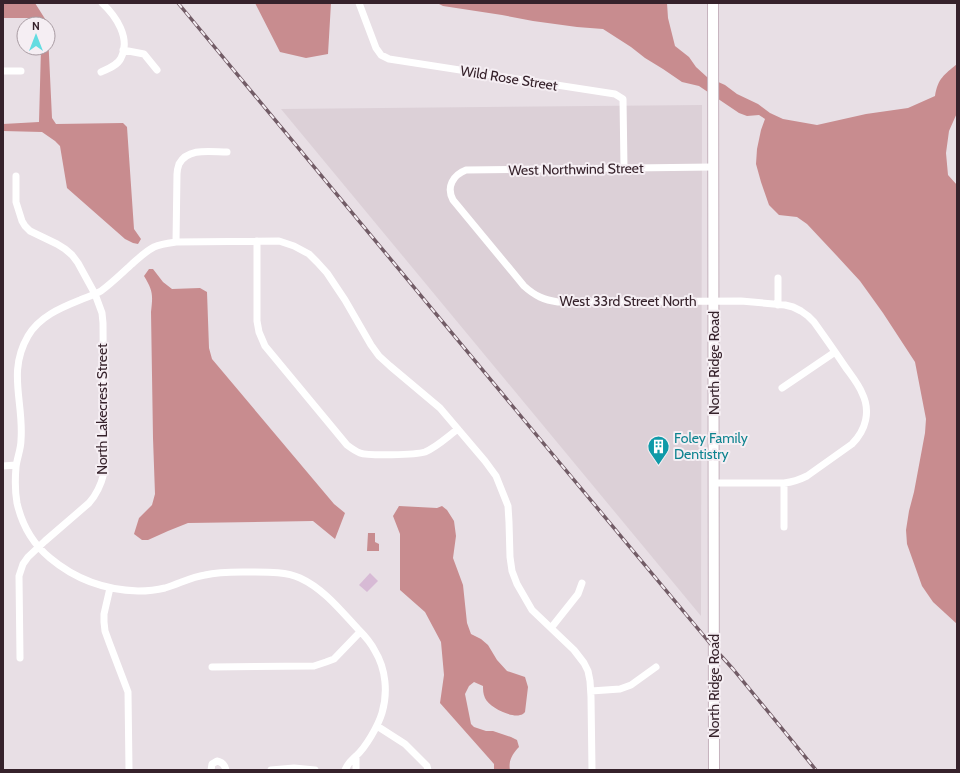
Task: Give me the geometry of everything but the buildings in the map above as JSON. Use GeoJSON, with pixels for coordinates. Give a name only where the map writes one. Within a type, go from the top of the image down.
{"type":"FeatureCollection","features":[{"type":"Feature","properties":{"kind":"main road","name":"North Ridge Road"},"geometry":{"type":"LineString","coordinates":[[713,3],[714,770]]}},
{"type":"Feature","properties":{"kind":"street"},"geometry":{"type":"LineString","coordinates":[[101,72],[116,64],[121,58],[124,38],[121,27],[106,6],[102,3]]}},
{"type":"Feature","properties":{"kind":"street","name":"Wild Rose Street"},"geometry":{"type":"LineString","coordinates":[[359,3],[376,48],[381,55],[389,59],[615,94],[623,99],[624,168]]}},
{"type":"Feature","properties":{"kind":"street"},"geometry":{"type":"LineString","coordinates":[[123,50],[144,54],[157,70]]}},
{"type":"Feature","properties":{"kind":"street"},"geometry":{"type":"LineString","coordinates":[[3,71],[21,71]]}},
{"type":"Feature","properties":{"kind":"street"},"geometry":{"type":"LineString","coordinates":[[176,242],[177,174],[179,164],[185,157],[196,152],[227,152]]}},
{"type":"Feature","properties":{"kind":"street","name":"West Northwind Street"},"geometry":{"type":"LineString","coordinates":[[450,191],[451,182],[454,178],[460,172],[466,170],[714,168]]}},
{"type":"Feature","properties":{"kind":"street","name":"North Lakecrest Street"},"geometry":{"type":"LineString","coordinates":[[16,176],[16,202],[18,213],[22,221],[30,231],[61,246],[72,255],[95,294],[102,313],[103,323],[104,473],[102,482],[89,503],[45,541],[22,564],[19,576],[20,658]]}},
{"type":"Feature","properties":{"kind":"street","name":"West 33rd Street North"},"geometry":{"type":"LineString","coordinates":[[450,191],[453,200],[524,286],[541,298],[558,302],[741,301],[793,307],[801,311],[814,322],[863,393],[867,407],[867,415],[862,431],[852,444],[800,480],[784,483],[714,483]]}},
{"type":"Feature","properties":{"kind":"street"},"geometry":{"type":"LineString","coordinates":[[257,241],[258,321],[259,332],[265,346],[347,445],[359,453],[367,455],[410,454],[423,452],[432,448],[458,429]]}},
{"type":"Feature","properties":{"kind":"street"},"geometry":{"type":"LineString","coordinates":[[345,770],[348,762],[356,756],[365,745],[377,726],[382,713],[386,682],[376,652],[369,641],[320,590],[298,577],[276,572],[223,572],[203,575],[164,588],[148,591],[123,591],[110,588],[79,577],[66,570],[50,557],[27,530],[20,514],[16,492],[16,465],[21,439],[16,380],[21,352],[28,337],[35,327],[47,315],[62,307],[95,294],[109,285],[153,247],[176,242],[280,241],[309,254],[327,273],[345,300],[371,345],[380,356],[440,408],[485,461],[496,476],[508,506],[510,557],[512,572],[517,584],[532,610],[574,650],[588,671],[591,691],[592,770]]}},
{"type":"Feature","properties":{"kind":"street"},"geometry":{"type":"LineString","coordinates":[[778,278],[778,305]]}},
{"type":"Feature","properties":{"kind":"street"},"geometry":{"type":"LineString","coordinates":[[782,388],[835,352]]}},
{"type":"Feature","properties":{"kind":"street"},"geometry":{"type":"LineString","coordinates":[[3,466],[16,465]]}},
{"type":"Feature","properties":{"kind":"street"},"geometry":{"type":"LineString","coordinates":[[784,483],[784,527]]}},
{"type":"Feature","properties":{"kind":"street"},"geometry":{"type":"LineString","coordinates":[[551,628],[578,594],[582,583]]}},
{"type":"Feature","properties":{"kind":"street"},"geometry":{"type":"LineString","coordinates":[[110,588],[104,614],[104,622],[108,642],[128,692],[129,770]]}},
{"type":"Feature","properties":{"kind":"street"},"geometry":{"type":"LineString","coordinates":[[212,667],[314,666],[334,659],[360,632]]}},
{"type":"Feature","properties":{"kind":"street"},"geometry":{"type":"LineString","coordinates":[[591,691],[620,689],[631,685],[656,667]]}},
{"type":"Feature","properties":{"kind":"street"},"geometry":{"type":"LineString","coordinates":[[377,726],[405,744],[427,766],[428,770]]}},
{"type":"Feature","properties":{"kind":"street"},"geometry":{"type":"LineString","coordinates":[[356,756],[356,770]]}},
{"type":"Feature","properties":{"kind":"street"},"geometry":{"type":"LineString","coordinates":[[211,770],[212,764],[217,761],[222,762],[226,770]]}},
{"type":"Feature","properties":{"kind":"street"},"geometry":{"type":"LineString","coordinates":[[271,770],[294,768],[315,770]]}},
{"type":"Feature","properties":{"kind":"shaded area"},"geometry":{"type":"Polygon","coordinates":[[[3,3],[35,3],[43,16],[16,16],[16,18],[3,18],[3,3]]]}},
{"type":"Feature","properties":{"kind":"shaded area"},"geometry":{"type":"Polygon","coordinates":[[[255,3],[331,3],[328,54],[306,58],[280,52],[255,3]]]}},
{"type":"Feature","properties":{"kind":"shaded area"},"geometry":{"type":"Polygon","coordinates":[[[437,3],[667,3],[668,18],[675,46],[689,57],[696,67],[707,77],[725,85],[737,94],[758,104],[770,113],[783,119],[817,125],[866,114],[908,108],[935,96],[942,77],[957,64],[957,113],[949,131],[946,153],[948,175],[957,185],[957,624],[933,602],[922,586],[907,544],[906,530],[925,433],[926,419],[915,362],[860,281],[837,256],[807,224],[797,217],[779,215],[769,205],[756,164],[757,149],[765,119],[759,115],[747,116],[739,113],[699,86],[682,82],[603,29],[533,21],[443,6],[437,3]]]}},
{"type":"Feature","properties":{"kind":"shaded area"},"geometry":{"type":"Polygon","coordinates":[[[41,56],[49,56],[52,118],[56,124],[123,123],[127,127],[134,229],[141,239],[138,244],[125,239],[67,188],[60,146],[55,141],[42,132],[3,131],[3,124],[39,122],[41,56]]]}},
{"type":"Feature","properties":{"kind":"shaded area"},"geometry":{"type":"Polygon","coordinates":[[[702,105],[701,616],[281,109],[702,105]]]}},
{"type":"Feature","properties":{"kind":"shaded area"},"geometry":{"type":"Polygon","coordinates":[[[149,269],[153,269],[163,282],[172,289],[200,288],[207,292],[209,348],[212,359],[334,504],[345,513],[335,539],[313,521],[188,523],[148,540],[142,540],[134,534],[139,518],[152,505],[155,494],[151,312],[152,297],[151,289],[144,276],[149,269]]]}},
{"type":"Feature","properties":{"kind":"shaded area"},"geometry":{"type":"Polygon","coordinates":[[[399,506],[437,508],[442,506],[447,510],[454,521],[456,536],[453,558],[463,585],[467,623],[471,634],[481,639],[488,645],[497,660],[507,671],[525,677],[528,687],[525,712],[521,715],[511,715],[495,708],[485,698],[483,686],[474,682],[469,686],[465,694],[471,724],[474,727],[486,731],[493,731],[517,740],[519,747],[512,757],[510,770],[494,770],[494,764],[440,703],[444,675],[441,642],[425,612],[400,590],[400,534],[393,516],[399,506]]]}},
{"type":"Feature","properties":{"kind":"shaded area"},"geometry":{"type":"Polygon","coordinates":[[[368,533],[375,533],[375,542],[379,544],[379,551],[367,551],[368,533]]]}},
{"type":"Feature","properties":{"kind":"shaded area"},"geometry":{"type":"Polygon","coordinates":[[[370,573],[378,581],[367,592],[359,585],[370,573]]]}},
{"type":"Feature","properties":{"kind":"railway"},"geometry":{"type":"LineString","coordinates":[[178,3],[816,770]]}},
{"type":"Feature","properties":{"kind":"place","name":"Foley Family Dentistry"},"geometry":{"type":"Point","coordinates":[658,466]}}]}
